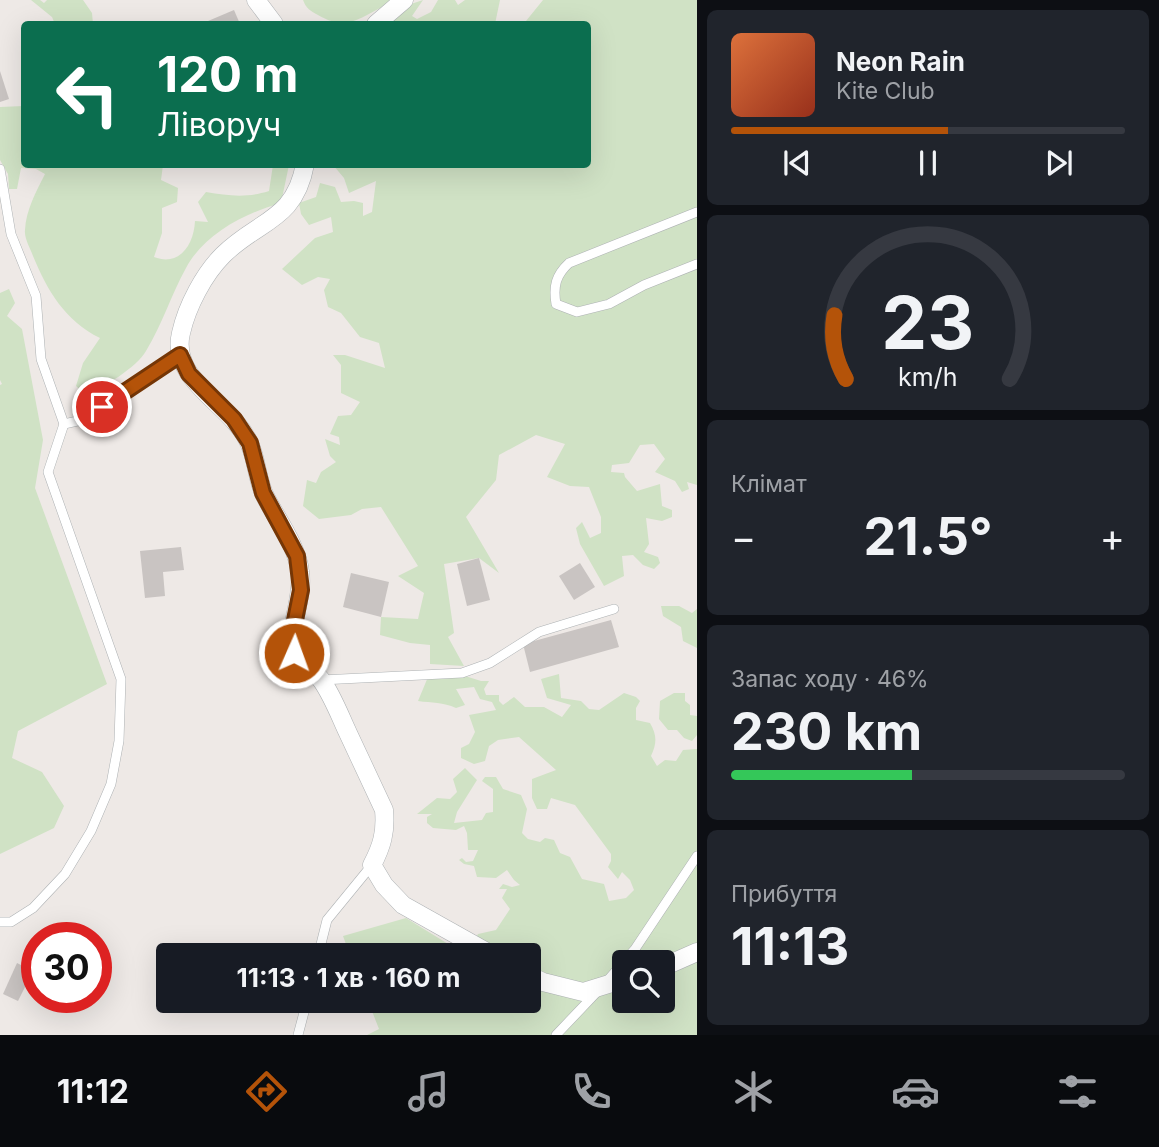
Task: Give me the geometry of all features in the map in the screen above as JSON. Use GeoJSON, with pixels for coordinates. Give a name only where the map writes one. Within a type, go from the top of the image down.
{"type":"FeatureCollection","features":[{"type":"Feature","properties":{"kind":"street"},"geometry":{"type":"LineString","coordinates":[[256,0],[272,21]]}},
{"type":"Feature","properties":{"kind":"street"},"geometry":{"type":"LineString","coordinates":[[380,21],[404,0]]}},
{"type":"Feature","properties":{"kind":"street"},"geometry":{"type":"LineString","coordinates":[[304,168],[302,185],[290,205],[223,255],[201,286],[185,318],[180,337],[180,355],[189,374],[234,419],[250,443],[263,493],[297,556],[301,590],[292,635],[294,653],[301,663],[321,680],[384,810],[386,826],[383,844],[372,865],[384,886],[404,905],[471,943]]}},
{"type":"Feature","properties":{"kind":"street"},"geometry":{"type":"LineString","coordinates":[[675,962],[697,952]]}},
{"type":"Feature","properties":{"kind":"street"},"geometry":{"type":"LineString","coordinates":[[541,982],[583,992],[612,983]]}},
{"type":"Feature","properties":{"kind":"lane"},"geometry":{"type":"LineString","coordinates":[[0,169],[11,233],[36,296],[41,359],[64,424],[48,472],[121,679],[119,741],[111,784],[91,831],[65,874],[33,908],[11,922],[0,922]]}},
{"type":"Feature","properties":{"kind":"lane"},"geometry":{"type":"LineString","coordinates":[[697,212],[569,263],[560,271],[554,287],[556,304],[577,312],[609,304],[644,285],[697,264]]}},
{"type":"Feature","properties":{"kind":"lane"},"geometry":{"type":"LineString","coordinates":[[64,424],[82,420],[180,355]]}},
{"type":"Feature","properties":{"kind":"lane"},"geometry":{"type":"LineString","coordinates":[[321,680],[462,673],[490,663],[539,632],[614,609]]}},
{"type":"Feature","properties":{"kind":"lane"},"geometry":{"type":"LineString","coordinates":[[556,1035],[635,949],[697,856]]}},
{"type":"Feature","properties":{"kind":"lane"},"geometry":{"type":"LineString","coordinates":[[321,943],[327,920],[372,865]]}},
{"type":"Feature","properties":{"kind":"lane"},"geometry":{"type":"LineString","coordinates":[[298,1035],[304,1013]]}},
{"type":"Feature","properties":{"kind":"green space"},"geometry":{"type":"Polygon","coordinates":[[[31,0],[44,3],[47,0],[83,0],[92,13],[93,21],[54,21],[31,0]]]}},
{"type":"Feature","properties":{"kind":"green space"},"geometry":{"type":"Polygon","coordinates":[[[303,0],[395,0],[402,7],[423,0],[412,16],[417,19],[431,12],[438,0],[455,0],[458,5],[465,0],[500,0],[496,21],[383,21],[386,5],[353,21],[332,21],[307,7],[303,0]]]}},
{"type":"Feature","properties":{"kind":"green space"},"geometry":{"type":"Polygon","coordinates":[[[543,0],[697,0],[697,485],[687,482],[689,489],[682,492],[675,481],[655,472],[665,459],[654,444],[640,445],[629,463],[612,465],[611,472],[624,473],[637,491],[660,484],[662,506],[672,510],[672,517],[662,521],[646,518],[649,544],[644,552],[658,557],[660,563],[654,569],[643,565],[633,555],[622,556],[624,576],[604,586],[580,544],[576,528],[582,522],[590,538],[601,533],[601,517],[589,487],[570,486],[547,477],[565,444],[536,435],[499,455],[496,480],[466,517],[499,573],[479,558],[444,564],[454,633],[448,637],[464,666],[430,664],[430,645],[380,635],[381,617],[418,619],[424,593],[398,576],[418,566],[381,507],[362,509],[351,515],[319,519],[303,506],[307,480],[316,483],[321,472],[336,462],[330,456],[325,439],[340,445],[339,437],[330,434],[338,416],[351,415],[360,402],[341,393],[341,365],[333,355],[345,355],[385,368],[379,343],[360,337],[341,313],[328,307],[324,290],[330,279],[318,277],[302,285],[282,269],[315,238],[333,232],[331,217],[309,225],[301,214],[299,203],[316,197],[320,183],[335,187],[341,202],[363,203],[363,216],[372,212],[376,181],[349,193],[344,178],[336,168],[591,168],[591,21],[526,21],[543,0]]]}},
{"type":"Feature","properties":{"kind":"green space"},"geometry":{"type":"Polygon","coordinates":[[[21,106],[21,168],[17,189],[9,189],[8,174],[0,160],[0,107],[21,106]]]}},
{"type":"Feature","properties":{"kind":"green space"},"geometry":{"type":"Polygon","coordinates":[[[21,168],[163,168],[161,180],[178,188],[177,202],[162,208],[162,233],[154,257],[171,259],[178,256],[188,245],[195,221],[208,222],[198,202],[206,192],[238,196],[269,191],[273,168],[288,168],[281,203],[227,226],[203,245],[186,268],[142,357],[119,376],[86,395],[76,386],[83,363],[100,338],[67,314],[44,281],[25,236],[29,208],[45,174],[36,169],[21,168]]]}},
{"type":"Feature","properties":{"kind":"green space"},"geometry":{"type":"Polygon","coordinates":[[[9,289],[15,303],[7,316],[22,329],[43,440],[35,488],[107,684],[18,731],[12,758],[42,772],[64,806],[54,828],[0,854],[0,293],[9,289]]]}},
{"type":"Feature","properties":{"kind":"green space"},"geometry":{"type":"Polygon","coordinates":[[[661,606],[679,606],[692,613],[697,609],[697,648],[683,641],[681,627],[663,616],[661,606]]]}},
{"type":"Feature","properties":{"kind":"green space"},"geometry":{"type":"Polygon","coordinates":[[[559,674],[561,698],[581,701],[589,709],[599,710],[624,693],[636,697],[640,701],[636,708],[636,720],[650,723],[654,731],[655,743],[651,756],[657,766],[665,760],[676,761],[683,750],[697,749],[697,1035],[367,1035],[379,1029],[373,1013],[541,1013],[541,943],[473,943],[478,934],[496,930],[510,909],[502,898],[507,889],[499,889],[503,884],[512,887],[520,885],[507,870],[496,878],[477,877],[474,866],[459,860],[462,858],[466,862],[473,861],[478,850],[468,850],[464,826],[456,830],[433,828],[427,823],[427,817],[432,814],[417,814],[437,798],[450,799],[457,792],[453,779],[465,768],[477,780],[457,812],[454,823],[482,820],[486,813],[493,812],[493,789],[482,781],[485,777],[496,777],[503,789],[521,795],[527,809],[522,833],[528,839],[540,842],[545,838],[554,840],[560,853],[570,857],[582,879],[604,884],[609,901],[626,898],[634,890],[630,880],[622,872],[618,879],[608,867],[611,854],[575,805],[551,798],[547,809],[537,809],[532,798],[532,779],[556,770],[519,737],[498,740],[489,746],[485,761],[474,764],[461,758],[461,748],[469,744],[475,732],[469,715],[496,710],[492,702],[480,699],[474,687],[456,689],[465,705],[456,708],[418,701],[428,677],[462,675],[489,681],[484,689],[486,695],[499,695],[499,701],[503,705],[514,697],[525,707],[544,707],[562,717],[571,705],[547,698],[541,679],[559,674]]]}},
{"type":"Feature","properties":{"kind":"green space"},"geometry":{"type":"Polygon","coordinates":[[[674,693],[685,693],[685,701],[690,705],[690,715],[697,716],[697,735],[692,741],[684,738],[677,730],[668,730],[659,719],[660,701],[674,693]]]}},
{"type":"Feature","properties":{"kind":"green space"},"geometry":{"type":"Polygon","coordinates":[[[406,918],[447,943],[346,943],[343,936],[406,918]]]}},
{"type":"Feature","properties":{"kind":"building"},"geometry":{"type":"Polygon","coordinates":[[[234,10],[239,21],[208,21],[234,10]]]}},
{"type":"Feature","properties":{"kind":"building"},"geometry":{"type":"Polygon","coordinates":[[[0,71],[9,99],[0,102],[0,71]]]}},
{"type":"Feature","properties":{"kind":"building"},"geometry":{"type":"Polygon","coordinates":[[[181,547],[184,570],[163,572],[165,596],[145,598],[140,551],[181,547]]]}},
{"type":"Feature","properties":{"kind":"building"},"geometry":{"type":"Polygon","coordinates":[[[479,558],[490,600],[467,606],[457,564],[479,558]]]}},
{"type":"Feature","properties":{"kind":"building"},"geometry":{"type":"Polygon","coordinates":[[[580,563],[595,587],[574,600],[559,576],[580,563]]]}},
{"type":"Feature","properties":{"kind":"building"},"geometry":{"type":"Polygon","coordinates":[[[351,573],[389,582],[381,617],[343,607],[351,573]]]}},
{"type":"Feature","properties":{"kind":"building"},"geometry":{"type":"Polygon","coordinates":[[[611,620],[619,647],[530,672],[523,644],[611,620]]]}},
{"type":"Feature","properties":{"kind":"building"},"geometry":{"type":"Polygon","coordinates":[[[17,963],[21,965],[21,995],[18,1001],[3,994],[17,963]]]}},
{"type":"Feature","properties":{"kind":"route"},"geometry":{"type":"LineString","coordinates":[[102,407],[180,355],[197,384],[234,419],[250,443],[263,493],[297,556],[301,590],[292,635],[294,653]]}}]}
